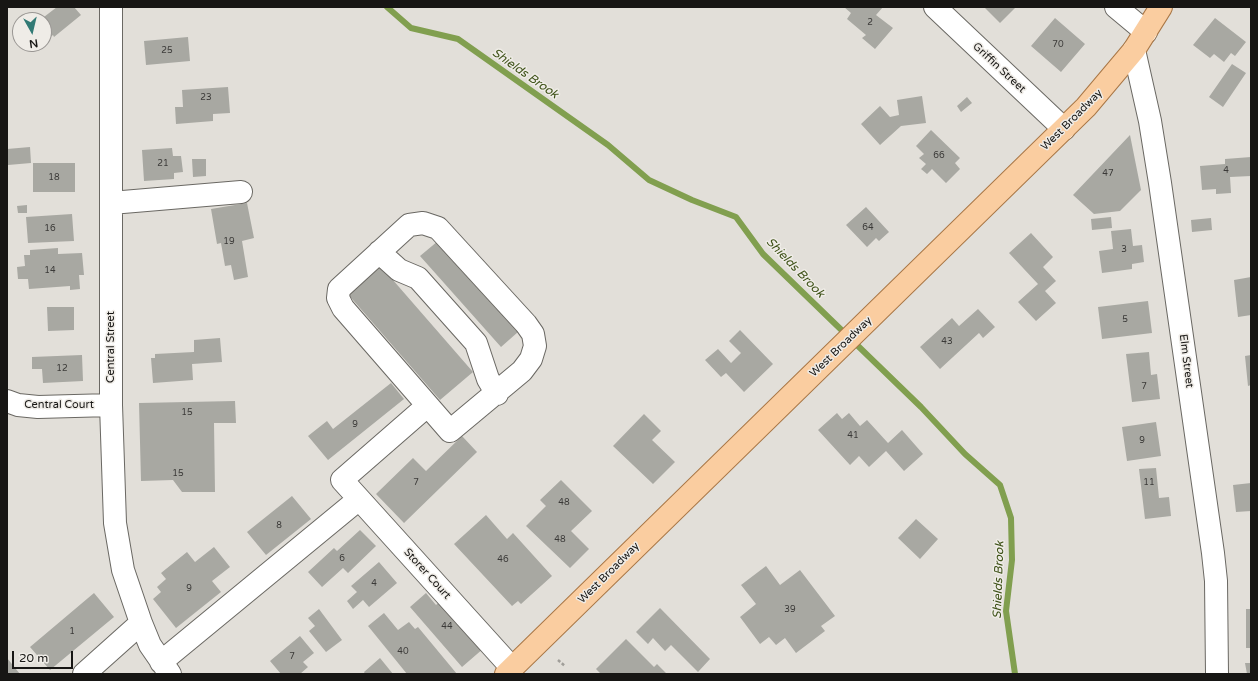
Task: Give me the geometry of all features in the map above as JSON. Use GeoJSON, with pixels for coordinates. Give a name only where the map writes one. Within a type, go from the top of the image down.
{"type":"FeatureCollection","features":[{"type":"Feature","properties":{"kind":"main road","name":"West Broadway"},"geometry":{"type":"LineString","coordinates":[[509,671],[1086,107],[1140,41],[1161,7]]}},
{"type":"Feature","properties":{"kind":"street","name":"Central Street"},"geometry":{"type":"LineString","coordinates":[[111,7],[111,405],[114,523],[123,570],[141,623],[150,645],[166,668]]}},
{"type":"Feature","properties":{"kind":"street","name":"Griffin Street"},"geometry":{"type":"LineString","coordinates":[[935,7],[1064,129]]}},
{"type":"Feature","properties":{"kind":"street"},"geometry":{"type":"LineString","coordinates":[[1116,7],[1140,41]]}},
{"type":"Feature","properties":{"kind":"street","name":"Elm Street"},"geometry":{"type":"LineString","coordinates":[[1140,41],[1148,108],[1159,175],[1213,553],[1216,589],[1217,674]]}},
{"type":"Feature","properties":{"kind":"street"},"geometry":{"type":"LineString","coordinates":[[111,203],[241,192]]}},
{"type":"Feature","properties":{"kind":"street"},"geometry":{"type":"LineString","coordinates":[[423,223],[438,228],[526,324],[533,334],[535,346],[531,359],[522,371],[497,394],[450,431],[343,308],[338,298],[339,289],[378,252],[409,225],[423,223]]}},
{"type":"Feature","properties":{"kind":"street"},"geometry":{"type":"LineString","coordinates":[[378,252],[399,270],[418,278],[476,343],[488,379],[497,394]]}},
{"type":"Feature","properties":{"kind":"street","name":"Central Court"},"geometry":{"type":"LineString","coordinates":[[7,401],[18,405],[38,407],[111,405]]}},
{"type":"Feature","properties":{"kind":"street","name":"Storer Court"},"geometry":{"type":"LineString","coordinates":[[427,406],[342,480],[509,671]]}},
{"type":"Feature","properties":{"kind":"street"},"geometry":{"type":"LineString","coordinates":[[166,668],[359,499]]}},
{"type":"Feature","properties":{"kind":"street"},"geometry":{"type":"LineString","coordinates":[[84,674],[141,623]]}},
{"type":"Feature","properties":{"kind":"path"},"geometry":{"type":"LineString","coordinates":[[558,660],[565,666]]}},
{"type":"Feature","properties":{"kind":"building"},"geometry":{"type":"Polygon","coordinates":[[[57,7],[74,7],[81,15],[54,37],[52,36],[52,12],[50,12],[57,7]]]}},
{"type":"Feature","properties":{"kind":"building"},"geometry":{"type":"Polygon","coordinates":[[[844,7],[883,7],[876,15],[893,28],[875,49],[862,38],[866,35],[847,19],[851,13],[844,7]]]}},
{"type":"Feature","properties":{"kind":"building"},"geometry":{"type":"Polygon","coordinates":[[[984,7],[1016,7],[1000,23],[984,7]]]}},
{"type":"Feature","properties":{"kind":"building"},"geometry":{"type":"Polygon","coordinates":[[[1055,18],[1085,44],[1061,72],[1031,46],[1055,18]]]}},
{"type":"Feature","properties":{"kind":"building"},"geometry":{"type":"Polygon","coordinates":[[[1215,18],[1246,42],[1235,56],[1231,53],[1224,62],[1214,54],[1210,58],[1193,45],[1215,18]]]}},
{"type":"Feature","properties":{"kind":"building"},"geometry":{"type":"Polygon","coordinates":[[[188,37],[190,61],[146,65],[144,41],[188,37]]]}},
{"type":"Feature","properties":{"kind":"building"},"geometry":{"type":"Polygon","coordinates":[[[1232,64],[1246,73],[1223,107],[1209,97],[1232,64]]]}},
{"type":"Feature","properties":{"kind":"building"},"geometry":{"type":"Polygon","coordinates":[[[228,87],[230,113],[213,114],[213,121],[176,124],[175,107],[183,107],[182,90],[228,87]]]}},
{"type":"Feature","properties":{"kind":"building"},"geometry":{"type":"Polygon","coordinates":[[[922,96],[926,123],[901,126],[880,145],[861,124],[880,106],[890,117],[899,115],[897,100],[922,96]]]}},
{"type":"Feature","properties":{"kind":"building"},"geometry":{"type":"Polygon","coordinates":[[[967,97],[972,103],[961,112],[957,106],[967,97]]]}},
{"type":"Feature","properties":{"kind":"building"},"geometry":{"type":"Polygon","coordinates":[[[931,130],[960,158],[955,163],[960,169],[946,183],[932,169],[927,174],[921,169],[926,164],[919,158],[924,154],[916,146],[931,130]]]}},
{"type":"Feature","properties":{"kind":"building"},"geometry":{"type":"Polygon","coordinates":[[[1130,135],[1141,190],[1120,211],[1094,214],[1073,195],[1130,135]]]}},
{"type":"Feature","properties":{"kind":"building"},"geometry":{"type":"Polygon","coordinates":[[[30,147],[31,163],[8,165],[7,149],[30,147]]]}},
{"type":"Feature","properties":{"kind":"building"},"geometry":{"type":"Polygon","coordinates":[[[172,148],[173,156],[181,156],[183,172],[174,173],[174,179],[144,181],[142,150],[172,148]]]}},
{"type":"Feature","properties":{"kind":"building"},"geometry":{"type":"Polygon","coordinates":[[[1251,157],[1251,176],[1230,177],[1231,193],[1216,194],[1216,189],[1202,190],[1200,166],[1225,164],[1225,159],[1251,157]]]}},
{"type":"Feature","properties":{"kind":"building"},"geometry":{"type":"Polygon","coordinates":[[[192,159],[206,159],[206,176],[193,177],[192,159]]]}},
{"type":"Feature","properties":{"kind":"building"},"geometry":{"type":"Polygon","coordinates":[[[33,163],[75,163],[75,192],[33,192],[33,163]]]}},
{"type":"Feature","properties":{"kind":"building"},"geometry":{"type":"Polygon","coordinates":[[[247,203],[254,238],[242,241],[248,277],[234,280],[231,265],[225,266],[221,243],[217,244],[211,209],[247,203]]]}},
{"type":"Feature","properties":{"kind":"building"},"geometry":{"type":"Polygon","coordinates":[[[27,205],[27,213],[18,213],[17,206],[27,205]]]}},
{"type":"Feature","properties":{"kind":"building"},"geometry":{"type":"Polygon","coordinates":[[[866,207],[889,232],[879,241],[876,238],[867,247],[846,225],[866,207]]]}},
{"type":"Feature","properties":{"kind":"building"},"geometry":{"type":"Polygon","coordinates":[[[72,214],[74,241],[28,243],[26,217],[72,214]]]}},
{"type":"Feature","properties":{"kind":"building"},"geometry":{"type":"Polygon","coordinates":[[[1111,217],[1112,228],[1092,230],[1091,219],[1111,217]]]}},
{"type":"Feature","properties":{"kind":"building"},"geometry":{"type":"Polygon","coordinates":[[[1211,218],[1212,230],[1192,232],[1191,220],[1211,218]]]}},
{"type":"Feature","properties":{"kind":"building"},"geometry":{"type":"Polygon","coordinates":[[[1131,229],[1133,246],[1142,245],[1144,262],[1132,264],[1132,269],[1102,273],[1099,251],[1113,249],[1111,231],[1131,229]]]}},
{"type":"Feature","properties":{"kind":"building"},"geometry":{"type":"Polygon","coordinates":[[[1031,233],[1053,257],[1043,267],[1056,281],[1045,291],[1056,303],[1036,321],[1018,302],[1038,284],[1009,253],[1031,233]]]}},
{"type":"Feature","properties":{"kind":"building"},"geometry":{"type":"Polygon","coordinates":[[[438,241],[518,332],[501,347],[420,256],[438,241]]]}},
{"type":"Feature","properties":{"kind":"building"},"geometry":{"type":"Polygon","coordinates":[[[58,248],[58,254],[82,253],[84,275],[79,275],[80,289],[70,290],[70,286],[29,289],[28,279],[18,279],[17,267],[25,266],[24,255],[30,255],[30,250],[58,248]]]}},
{"type":"Feature","properties":{"kind":"building"},"geometry":{"type":"Polygon","coordinates":[[[379,264],[473,372],[440,400],[346,292],[379,264]]]}},
{"type":"Feature","properties":{"kind":"building"},"geometry":{"type":"Polygon","coordinates":[[[1251,277],[1251,315],[1238,317],[1234,280],[1251,277]]]}},
{"type":"Feature","properties":{"kind":"building"},"geometry":{"type":"Polygon","coordinates":[[[1148,301],[1152,333],[1102,339],[1098,307],[1148,301]]]}},
{"type":"Feature","properties":{"kind":"building"},"geometry":{"type":"Polygon","coordinates":[[[47,307],[74,307],[74,330],[48,331],[47,307]]]}},
{"type":"Feature","properties":{"kind":"building"},"geometry":{"type":"Polygon","coordinates":[[[978,309],[995,327],[983,338],[979,333],[940,369],[920,347],[952,318],[959,326],[978,309]]]}},
{"type":"Feature","properties":{"kind":"building"},"geometry":{"type":"Polygon","coordinates":[[[740,330],[773,364],[744,392],[726,373],[721,377],[705,360],[718,349],[731,363],[741,353],[729,341],[740,330]]]}},
{"type":"Feature","properties":{"kind":"building"},"geometry":{"type":"Polygon","coordinates":[[[220,338],[222,362],[192,364],[193,380],[153,383],[151,358],[155,358],[155,354],[194,352],[194,340],[220,338]]]}},
{"type":"Feature","properties":{"kind":"building"},"geometry":{"type":"Polygon","coordinates":[[[1149,352],[1151,375],[1157,374],[1160,399],[1132,402],[1126,354],[1149,352]]]}},
{"type":"Feature","properties":{"kind":"building"},"geometry":{"type":"Polygon","coordinates":[[[82,355],[83,381],[43,383],[42,369],[32,369],[32,357],[82,355]]]}},
{"type":"Feature","properties":{"kind":"building"},"geometry":{"type":"Polygon","coordinates":[[[1251,355],[1251,385],[1248,386],[1245,356],[1251,355]]]}},
{"type":"Feature","properties":{"kind":"building"},"geometry":{"type":"Polygon","coordinates":[[[391,383],[404,399],[328,460],[308,436],[327,421],[333,429],[391,383]]]}},
{"type":"Feature","properties":{"kind":"building"},"geometry":{"type":"Polygon","coordinates":[[[235,401],[236,423],[214,423],[215,492],[182,492],[173,480],[141,481],[139,403],[235,401]]]}},
{"type":"Feature","properties":{"kind":"building"},"geometry":{"type":"Polygon","coordinates":[[[837,413],[842,419],[849,413],[860,426],[867,420],[888,443],[902,430],[923,454],[904,471],[886,451],[869,467],[859,456],[850,465],[818,430],[837,413]]]}},
{"type":"Feature","properties":{"kind":"building"},"geometry":{"type":"Polygon","coordinates":[[[644,414],[661,431],[652,440],[675,462],[653,484],[613,446],[644,414]]]}},
{"type":"Feature","properties":{"kind":"building"},"geometry":{"type":"Polygon","coordinates":[[[1156,422],[1161,456],[1127,461],[1122,427],[1156,422]]]}},
{"type":"Feature","properties":{"kind":"building"},"geometry":{"type":"Polygon","coordinates":[[[462,436],[477,452],[404,523],[376,494],[413,458],[426,471],[462,436]]]}},
{"type":"Feature","properties":{"kind":"building"},"geometry":{"type":"Polygon","coordinates":[[[1156,468],[1159,498],[1169,497],[1171,516],[1145,519],[1139,469],[1156,468]]]}},
{"type":"Feature","properties":{"kind":"building"},"geometry":{"type":"Polygon","coordinates":[[[561,480],[592,511],[571,531],[589,549],[570,568],[526,526],[546,506],[540,500],[561,480]]]}},
{"type":"Feature","properties":{"kind":"building"},"geometry":{"type":"Polygon","coordinates":[[[1251,483],[1251,511],[1236,512],[1233,485],[1251,483]]]}},
{"type":"Feature","properties":{"kind":"building"},"geometry":{"type":"Polygon","coordinates":[[[292,496],[311,519],[266,555],[247,532],[292,496]]]}},
{"type":"Feature","properties":{"kind":"building"},"geometry":{"type":"Polygon","coordinates":[[[486,515],[507,539],[513,533],[552,576],[521,604],[518,601],[512,606],[454,544],[486,515]]]}},
{"type":"Feature","properties":{"kind":"building"},"geometry":{"type":"Polygon","coordinates":[[[916,519],[938,539],[920,559],[898,538],[916,519]]]}},
{"type":"Feature","properties":{"kind":"building"},"geometry":{"type":"Polygon","coordinates":[[[360,530],[376,546],[348,573],[343,568],[322,587],[308,572],[334,548],[337,551],[360,530]]]}},
{"type":"Feature","properties":{"kind":"building"},"geometry":{"type":"Polygon","coordinates":[[[214,547],[230,567],[212,581],[221,592],[176,628],[153,599],[161,592],[157,587],[166,579],[161,573],[187,552],[195,562],[214,547]]]}},
{"type":"Feature","properties":{"kind":"building"},"geometry":{"type":"Polygon","coordinates":[[[379,562],[397,583],[369,607],[363,600],[353,609],[347,601],[357,592],[351,586],[379,562]]]}},
{"type":"Feature","properties":{"kind":"building"},"geometry":{"type":"Polygon","coordinates":[[[766,566],[780,585],[800,570],[835,616],[821,626],[825,631],[796,653],[785,638],[776,645],[769,637],[760,644],[740,617],[756,604],[741,585],[766,566]]]}},
{"type":"Feature","properties":{"kind":"building"},"geometry":{"type":"Polygon","coordinates":[[[94,593],[114,617],[50,670],[30,647],[94,593]]]}},
{"type":"Feature","properties":{"kind":"building"},"geometry":{"type":"Polygon","coordinates":[[[426,593],[436,605],[442,599],[484,648],[462,667],[410,607],[426,593]]]}},
{"type":"Feature","properties":{"kind":"building"},"geometry":{"type":"Polygon","coordinates":[[[660,608],[710,659],[698,672],[671,645],[665,651],[653,638],[648,644],[636,632],[660,608]]]}},
{"type":"Feature","properties":{"kind":"building"},"geometry":{"type":"Polygon","coordinates":[[[319,609],[342,640],[326,652],[309,631],[315,626],[308,618],[319,609]]]}},
{"type":"Feature","properties":{"kind":"building"},"geometry":{"type":"Polygon","coordinates":[[[1246,609],[1251,609],[1251,648],[1246,648],[1246,609]]]}},
{"type":"Feature","properties":{"kind":"building"},"geometry":{"type":"Polygon","coordinates":[[[384,613],[398,630],[409,622],[415,629],[418,627],[457,674],[407,674],[368,626],[384,613]]]}},
{"type":"Feature","properties":{"kind":"building"},"geometry":{"type":"Polygon","coordinates":[[[300,636],[314,653],[303,662],[308,667],[300,674],[281,674],[270,661],[300,636]]]}},
{"type":"Feature","properties":{"kind":"building"},"geometry":{"type":"Polygon","coordinates":[[[626,639],[654,667],[657,664],[667,674],[601,674],[596,669],[626,639]]]}},
{"type":"Feature","properties":{"kind":"building"},"geometry":{"type":"Polygon","coordinates":[[[7,658],[20,674],[7,674],[7,658]]]}},
{"type":"Feature","properties":{"kind":"building"},"geometry":{"type":"Polygon","coordinates":[[[380,658],[393,674],[365,674],[364,672],[380,658]]]}},
{"type":"Feature","properties":{"kind":"building"},"geometry":{"type":"Polygon","coordinates":[[[1245,663],[1251,663],[1251,674],[1247,674],[1245,663]]]}},
{"type":"Feature","properties":{"kind":"waterway","name":"Shields Brook"},"geometry":{"type":"LineString","coordinates":[[387,7],[411,28],[458,39],[608,145],[649,180],[692,200],[736,217],[763,254],[921,407],[965,454],[1000,485],[1011,518],[1012,560],[1006,611],[1015,674]]}}]}
